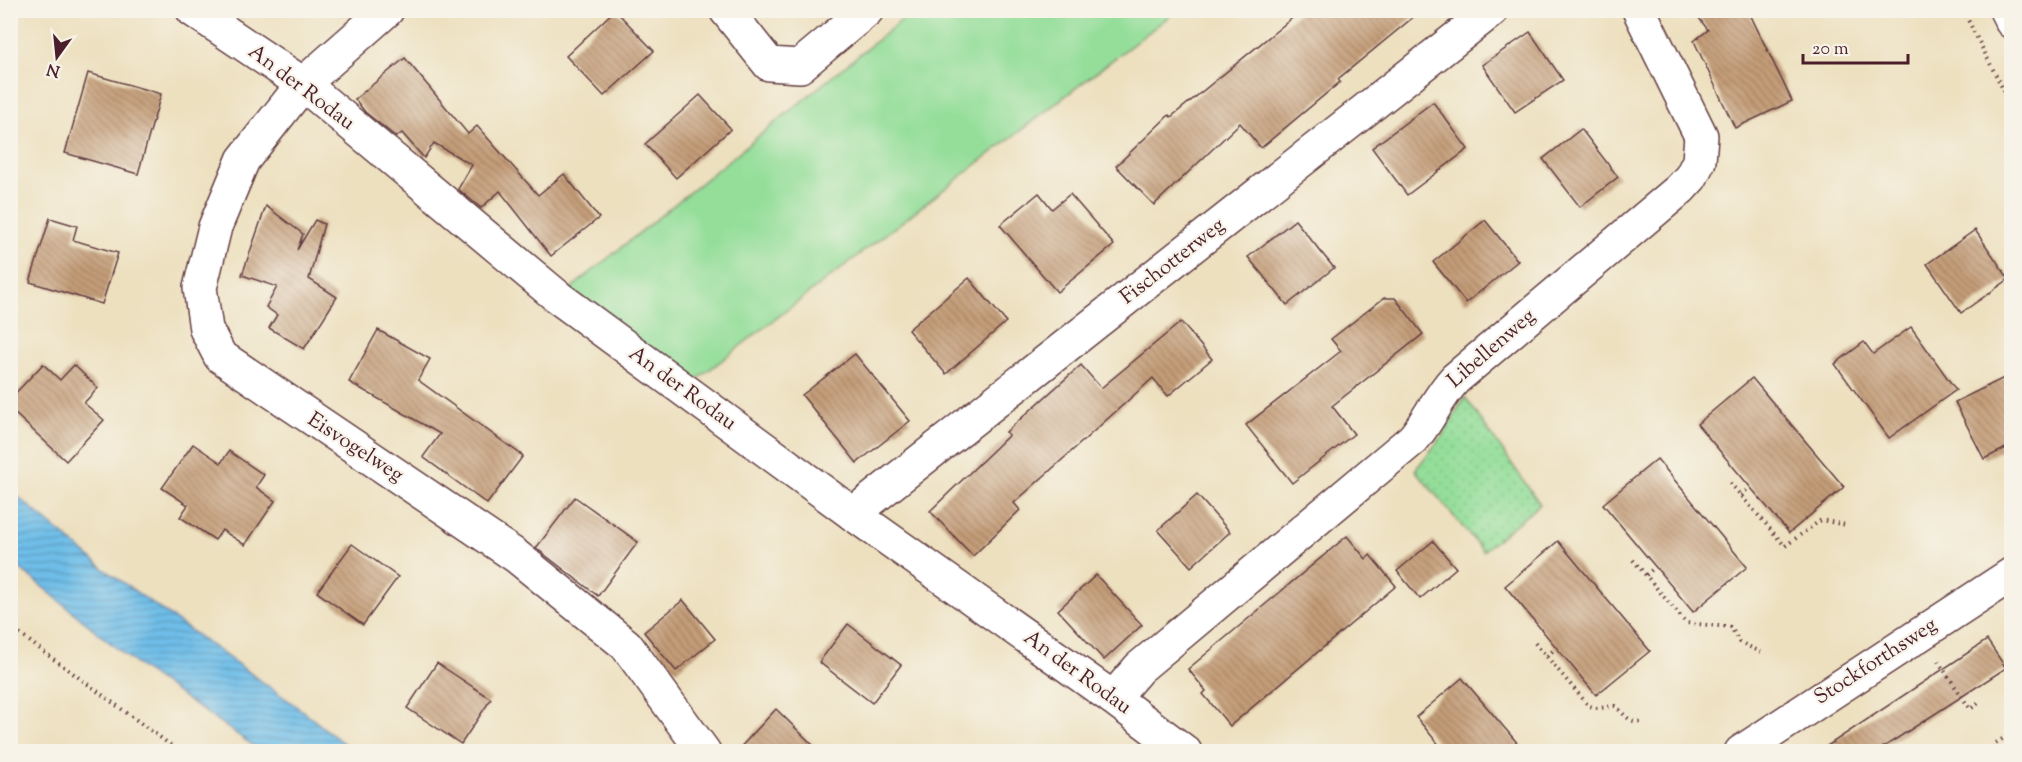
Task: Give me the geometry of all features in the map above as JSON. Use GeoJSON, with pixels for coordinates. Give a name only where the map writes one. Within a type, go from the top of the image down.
{"type":"FeatureCollection","features":[{"type":"Feature","properties":{"kind":"street","name":"An der Rodau"},"geometry":{"type":"LineString","coordinates":[[193,10],[303,84],[559,298],[853,514],[1113,698],[1185,752]]}},
{"type":"Feature","properties":{"kind":"street","name":"Eisvogelweg"},"geometry":{"type":"LineString","coordinates":[[387,10],[303,84],[243,160],[215,227],[200,288],[206,329],[220,356],[516,556],[626,645],[704,752]]}},
{"type":"Feature","properties":{"kind":"street"},"geometry":{"type":"LineString","coordinates":[[726,10],[769,64],[800,66],[867,10]]}},
{"type":"Feature","properties":{"kind":"street","name":"Fischotterweg"},"geometry":{"type":"LineString","coordinates":[[853,514],[1492,10]]}},
{"type":"Feature","properties":{"kind":"street","name":"Libellenweg"},"geometry":{"type":"LineString","coordinates":[[1113,698],[1139,668],[1413,439],[1421,430],[1446,388],[1455,379],[1680,189],[1691,177],[1699,161],[1701,136],[1639,10]]}},
{"type":"Feature","properties":{"kind":"street"},"geometry":{"type":"LineString","coordinates":[[2006,10],[2012,22]]}},
{"type":"Feature","properties":{"kind":"street","name":"Stockforthsweg"},"geometry":{"type":"LineString","coordinates":[[1741,752],[2012,574]]}},
{"type":"Feature","properties":{"kind":"path"},"geometry":{"type":"LineString","coordinates":[[1963,10],[2012,107]]}},
{"type":"Feature","properties":{"kind":"path"},"geometry":{"type":"LineString","coordinates":[[1730,483],[1785,546],[1821,520],[1845,525]]}},
{"type":"Feature","properties":{"kind":"path"},"geometry":{"type":"LineString","coordinates":[[1741,495],[1750,487]]}},
{"type":"Feature","properties":{"kind":"path"},"geometry":{"type":"LineString","coordinates":[[1633,560],[1686,623],[1731,627],[1739,642],[1761,652]]}},
{"type":"Feature","properties":{"kind":"path"},"geometry":{"type":"LineString","coordinates":[[1646,575],[1655,567]]}},
{"type":"Feature","properties":{"kind":"path"},"geometry":{"type":"LineString","coordinates":[[10,627],[180,752]]}},
{"type":"Feature","properties":{"kind":"path"},"geometry":{"type":"LineString","coordinates":[[1535,643],[1587,705],[1593,708],[1615,706],[1630,720],[1642,721]]}},
{"type":"Feature","properties":{"kind":"path"},"geometry":{"type":"LineString","coordinates":[[1547,656],[1556,648]]}},
{"type":"Feature","properties":{"kind":"path"},"geometry":{"type":"LineString","coordinates":[[1936,658],[1970,709],[1979,703]]}},
{"type":"Feature","properties":{"kind":"path"},"geometry":{"type":"LineString","coordinates":[[1996,743],[2012,733]]}},
{"type":"Feature","properties":{"kind":"green space"},"geometry":{"type":"Polygon","coordinates":[[[913,11],[1176,11],[683,390],[559,298],[913,11]]]}},
{"type":"Feature","properties":{"kind":"green space"},"geometry":{"type":"Polygon","coordinates":[[[1465,397],[1540,504],[1483,551],[1415,470],[1441,438],[1465,397]]]}},
{"type":"Feature","properties":{"kind":"water"},"geometry":{"type":"Polygon","coordinates":[[[11,491],[104,569],[299,708],[353,751],[261,751],[137,665],[11,561],[11,491]]]}},
{"type":"Feature","properties":{"kind":"building"},"geometry":{"type":"Polygon","coordinates":[[[615,10],[654,51],[604,96],[566,56],[615,10]]]}},
{"type":"Feature","properties":{"kind":"building"},"geometry":{"type":"Polygon","coordinates":[[[1302,10],[1422,10],[1338,79],[1340,82],[1261,148],[1240,123],[1154,205],[1116,166],[1169,115],[1171,117],[1302,10]]]}},
{"type":"Feature","properties":{"kind":"building"},"geometry":{"type":"Polygon","coordinates":[[[1693,10],[1748,10],[1792,101],[1735,128],[1694,41],[1708,30],[1693,10]]]}},
{"type":"Feature","properties":{"kind":"building"},"geometry":{"type":"Polygon","coordinates":[[[1530,32],[1563,80],[1515,112],[1482,65],[1530,32]]]}},
{"type":"Feature","properties":{"kind":"building"},"geometry":{"type":"Polygon","coordinates":[[[405,58],[468,134],[477,126],[538,195],[564,174],[599,218],[551,256],[500,191],[481,208],[458,189],[472,165],[434,143],[424,158],[402,133],[396,137],[365,112],[355,99],[405,58]]]}},
{"type":"Feature","properties":{"kind":"building"},"geometry":{"type":"Polygon","coordinates":[[[88,73],[161,94],[138,174],[65,153],[88,73]]]}},
{"type":"Feature","properties":{"kind":"building"},"geometry":{"type":"Polygon","coordinates":[[[700,95],[731,129],[676,178],[645,144],[700,95]]]}},
{"type":"Feature","properties":{"kind":"building"},"geometry":{"type":"Polygon","coordinates":[[[1433,102],[1468,149],[1407,195],[1372,148],[1433,102]]]}},
{"type":"Feature","properties":{"kind":"building"},"geometry":{"type":"Polygon","coordinates":[[[1581,129],[1618,177],[1580,207],[1543,159],[1581,129]]]}},
{"type":"Feature","properties":{"kind":"building"},"geometry":{"type":"Polygon","coordinates":[[[1039,193],[1052,209],[1070,194],[1114,245],[1057,292],[1000,225],[1039,193]]]}},
{"type":"Feature","properties":{"kind":"building"},"geometry":{"type":"Polygon","coordinates":[[[266,206],[303,234],[297,250],[315,220],[324,224],[309,279],[337,297],[304,349],[269,328],[277,315],[266,307],[277,287],[242,275],[266,206]]]}},
{"type":"Feature","properties":{"kind":"building"},"geometry":{"type":"Polygon","coordinates":[[[50,218],[77,226],[73,240],[118,253],[102,304],[30,282],[50,218]]]}},
{"type":"Feature","properties":{"kind":"building"},"geometry":{"type":"Polygon","coordinates":[[[1295,220],[1334,268],[1287,305],[1248,257],[1295,220]]]}},
{"type":"Feature","properties":{"kind":"building"},"geometry":{"type":"Polygon","coordinates":[[[1485,220],[1518,261],[1466,303],[1433,262],[1485,220]]]}},
{"type":"Feature","properties":{"kind":"building"},"geometry":{"type":"Polygon","coordinates":[[[1975,230],[2009,279],[1961,313],[1927,264],[1975,230]]]}},
{"type":"Feature","properties":{"kind":"building"},"geometry":{"type":"Polygon","coordinates":[[[969,278],[1006,322],[946,374],[908,330],[969,278]]]}},
{"type":"Feature","properties":{"kind":"building"},"geometry":{"type":"Polygon","coordinates":[[[1384,298],[1395,298],[1423,334],[1332,406],[1354,434],[1292,483],[1246,425],[1341,351],[1331,339],[1384,298]]]}},
{"type":"Feature","properties":{"kind":"building"},"geometry":{"type":"Polygon","coordinates":[[[1181,322],[1212,359],[1168,396],[1153,378],[1014,503],[1020,510],[973,556],[930,511],[1009,435],[1006,432],[1081,365],[1101,388],[1181,322]]]}},
{"type":"Feature","properties":{"kind":"building"},"geometry":{"type":"Polygon","coordinates":[[[1911,327],[1956,390],[1889,438],[1835,364],[1864,342],[1873,354],[1911,327]]]}},
{"type":"Feature","properties":{"kind":"building"},"geometry":{"type":"Polygon","coordinates":[[[378,330],[430,359],[418,380],[523,456],[487,504],[423,457],[440,434],[349,382],[378,330]]]}},
{"type":"Feature","properties":{"kind":"building"},"geometry":{"type":"Polygon","coordinates":[[[855,354],[910,421],[857,463],[802,395],[855,354]]]}},
{"type":"Feature","properties":{"kind":"building"},"geometry":{"type":"Polygon","coordinates":[[[43,364],[60,380],[74,365],[98,388],[84,403],[104,420],[66,461],[10,409],[10,399],[43,364]]]}},
{"type":"Feature","properties":{"kind":"building"},"geometry":{"type":"Polygon","coordinates":[[[2012,374],[2012,445],[1984,459],[1955,402],[2012,374]]]}},
{"type":"Feature","properties":{"kind":"building"},"geometry":{"type":"Polygon","coordinates":[[[1752,378],[1844,487],[1789,533],[1697,424],[1752,378]]]}},
{"type":"Feature","properties":{"kind":"building"},"geometry":{"type":"Polygon","coordinates":[[[193,444],[221,463],[229,451],[264,475],[256,487],[275,501],[245,545],[222,530],[215,540],[180,517],[188,505],[162,488],[193,444]]]}},
{"type":"Feature","properties":{"kind":"building"},"geometry":{"type":"Polygon","coordinates":[[[1657,459],[1747,567],[1693,612],[1603,504],[1657,459]]]}},
{"type":"Feature","properties":{"kind":"building"},"geometry":{"type":"Polygon","coordinates":[[[1197,495],[1230,532],[1191,567],[1158,530],[1197,495]]]}},
{"type":"Feature","properties":{"kind":"building"},"geometry":{"type":"Polygon","coordinates":[[[575,497],[638,542],[598,596],[536,548],[575,497]]]}},
{"type":"Feature","properties":{"kind":"building"},"geometry":{"type":"Polygon","coordinates":[[[1347,536],[1366,559],[1370,555],[1396,586],[1230,726],[1203,694],[1206,691],[1188,669],[1347,536]]]}},
{"type":"Feature","properties":{"kind":"building"},"geometry":{"type":"Polygon","coordinates":[[[1433,541],[1456,568],[1420,599],[1397,571],[1433,541]]]}},
{"type":"Feature","properties":{"kind":"building"},"geometry":{"type":"Polygon","coordinates":[[[1558,541],[1650,651],[1596,695],[1505,586],[1558,541]]]}},
{"type":"Feature","properties":{"kind":"building"},"geometry":{"type":"Polygon","coordinates":[[[352,544],[398,577],[363,625],[317,592],[352,544]]]}},
{"type":"Feature","properties":{"kind":"building"},"geometry":{"type":"Polygon","coordinates":[[[1096,575],[1142,625],[1104,660],[1058,610],[1096,575]]]}},
{"type":"Feature","properties":{"kind":"building"},"geometry":{"type":"Polygon","coordinates":[[[683,600],[715,639],[676,671],[644,632],[683,600]]]}},
{"type":"Feature","properties":{"kind":"building"},"geometry":{"type":"Polygon","coordinates":[[[848,624],[901,665],[872,703],[819,662],[848,624]]]}},
{"type":"Feature","properties":{"kind":"building"},"geometry":{"type":"Polygon","coordinates":[[[1987,640],[2006,668],[1876,752],[1818,752],[1987,640]]]}},
{"type":"Feature","properties":{"kind":"building"},"geometry":{"type":"Polygon","coordinates":[[[437,663],[491,699],[461,744],[407,708],[437,663]]]}},
{"type":"Feature","properties":{"kind":"building"},"geometry":{"type":"Polygon","coordinates":[[[1462,678],[1525,752],[1445,752],[1416,717],[1462,678]]]}},
{"type":"Feature","properties":{"kind":"building"},"geometry":{"type":"Polygon","coordinates":[[[776,709],[820,752],[736,752],[776,709]]]}}]}
